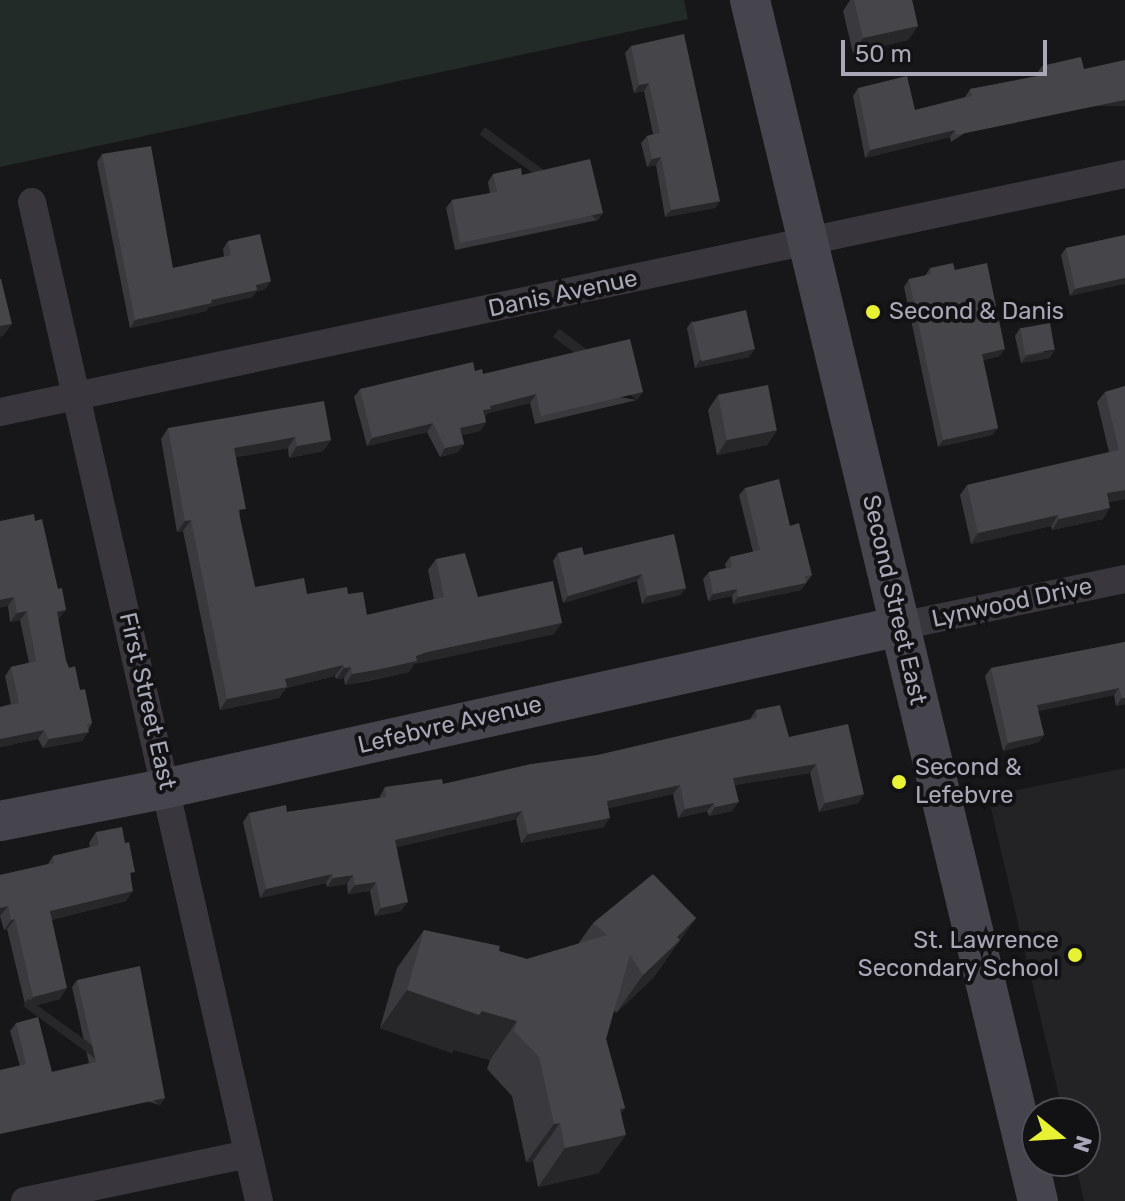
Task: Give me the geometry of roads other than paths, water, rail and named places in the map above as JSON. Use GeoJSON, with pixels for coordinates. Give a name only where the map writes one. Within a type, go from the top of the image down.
{"type":"FeatureCollection","features":[{"type":"Feature","properties":{"kind":"main road","name":"Second Street East"},"geometry":{"type":"LineString","coordinates":[[750,0],[1038,1201]]}},
{"type":"Feature","properties":{"kind":"main road","name":"Lefebvre Avenue"},"geometry":{"type":"LineString","coordinates":[[0,821],[168,788],[900,626]]}},
{"type":"Feature","properties":{"kind":"street","name":"Danis Avenue"},"geometry":{"type":"LineString","coordinates":[[0,412],[1125,174]]}},
{"type":"Feature","properties":{"kind":"street","name":"First Street East"},"geometry":{"type":"LineString","coordinates":[[32,202],[168,788],[259,1201]]}},
{"type":"Feature","properties":{"kind":"street","name":"Lynwood Drive"},"geometry":{"type":"LineString","coordinates":[[900,626],[1125,579]]}},
{"type":"Feature","properties":{"kind":"street"},"geometry":{"type":"LineString","coordinates":[[25,1201],[248,1154]]}},
{"type":"Feature","properties":{"kind":"place","name":"Second & Danis"},"geometry":{"type":"Point","coordinates":[873,312]}},
{"type":"Feature","properties":{"kind":"place","name":"Second & Lefebvre"},"geometry":{"type":"Point","coordinates":[899,782]}},
{"type":"Feature","properties":{"kind":"place","name":"St. Lawrence Secondary School"},"geometry":{"type":"Point","coordinates":[1075,955]}}]}
